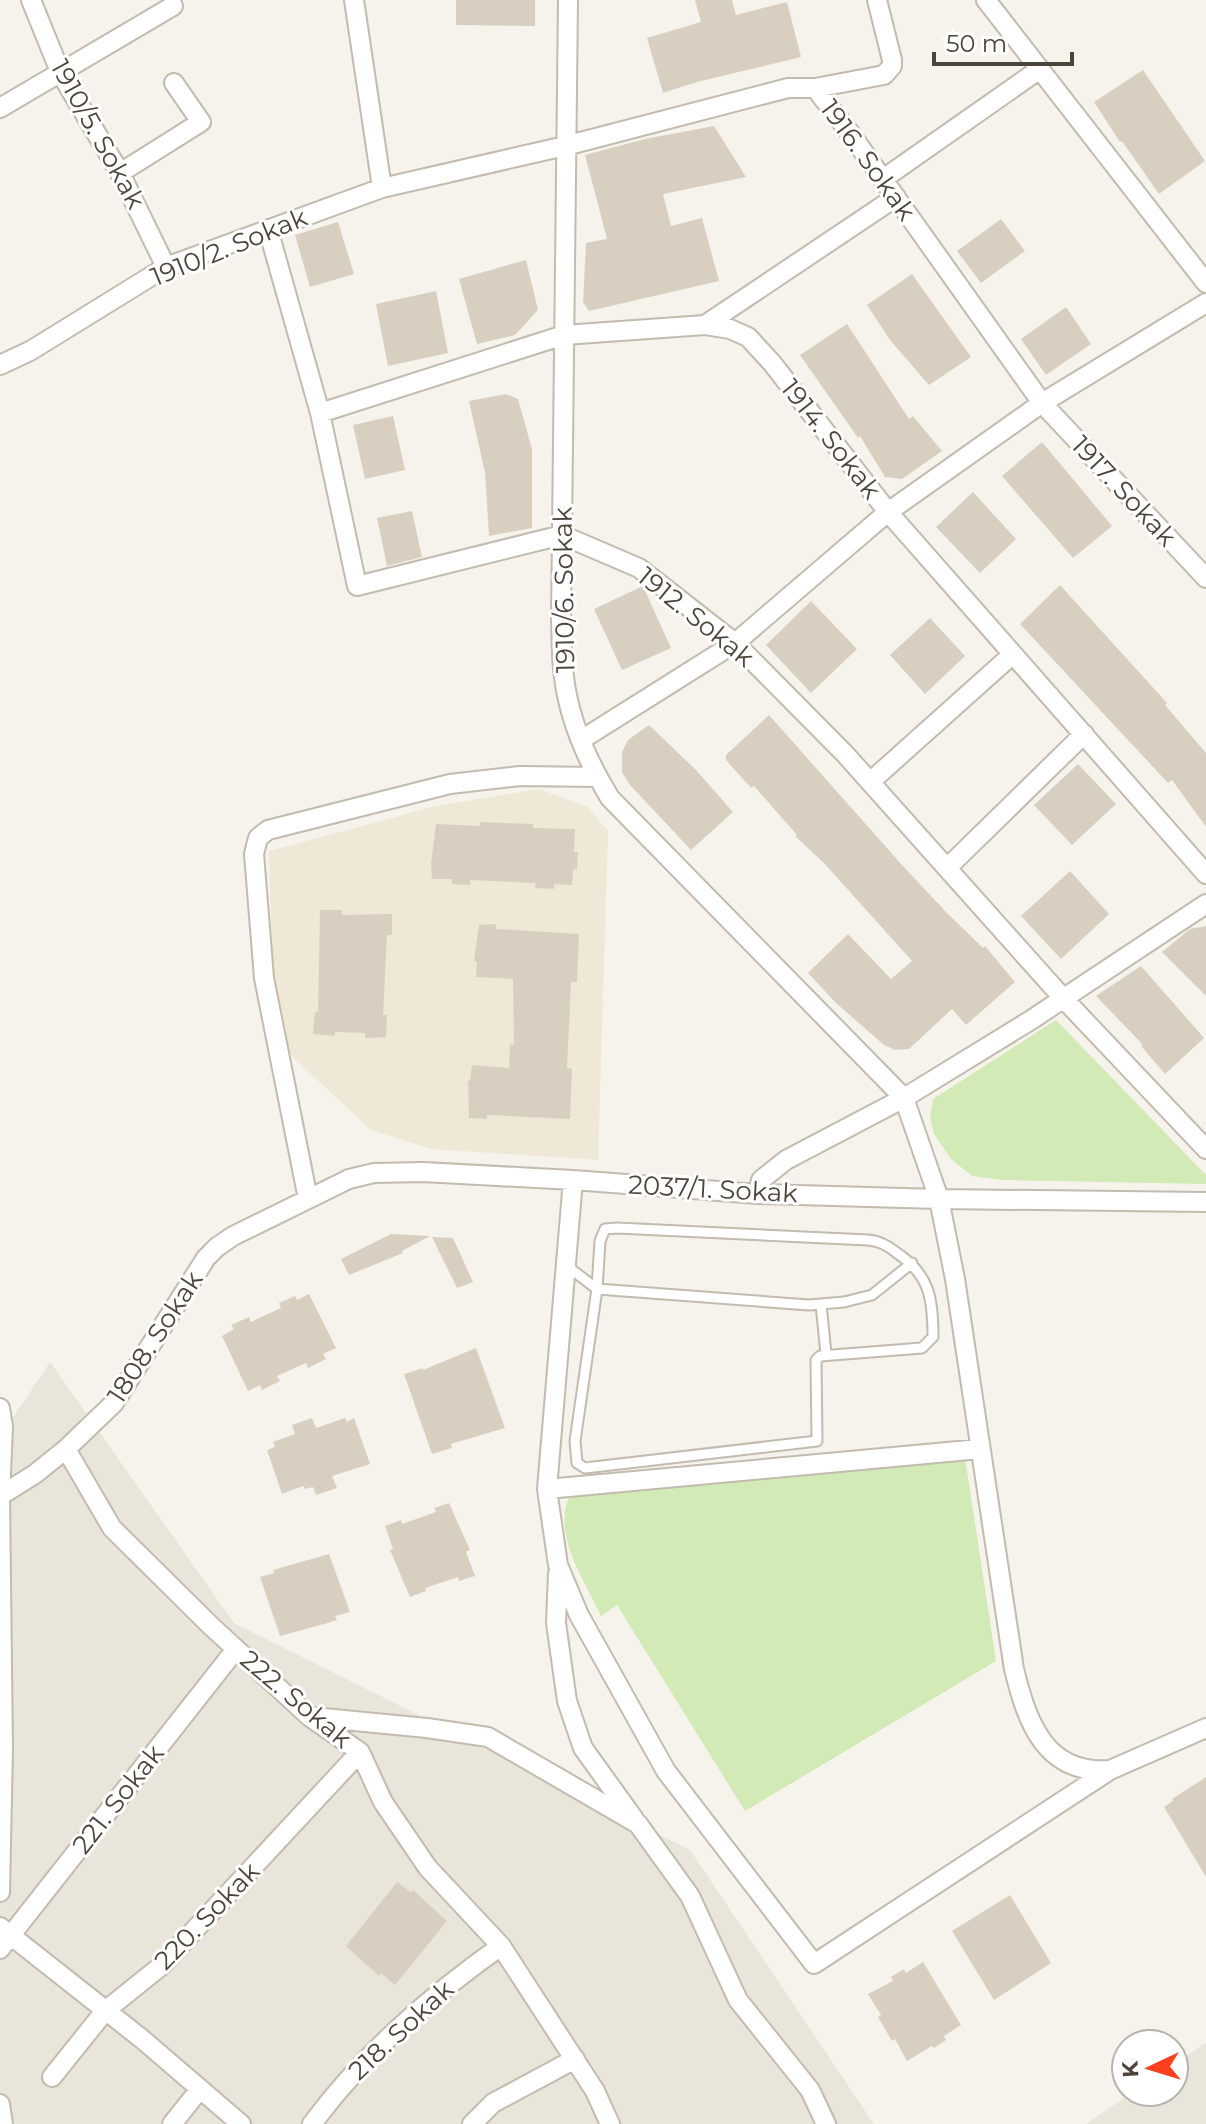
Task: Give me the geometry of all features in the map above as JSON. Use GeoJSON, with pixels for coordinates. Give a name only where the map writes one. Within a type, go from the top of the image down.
{"type":"FeatureCollection","features":[{"type":"Feature","properties":{"kind":"street","name":"1910/5. Sokak"},"geometry":{"type":"LineString","coordinates":[[31,0],[61,74],[120,173],[166,267]]}},
{"type":"Feature","properties":{"kind":"street"},"geometry":{"type":"LineString","coordinates":[[354,0],[382,188]]}},
{"type":"Feature","properties":{"kind":"street","name":"1910/6. Sokak"},"geometry":{"type":"LineString","coordinates":[[568,0],[561,621],[564,679],[581,740],[610,798],[904,1098]]}},
{"type":"Feature","properties":{"kind":"street"},"geometry":{"type":"LineString","coordinates":[[815,88],[884,75],[890,70],[892,60],[877,0]]}},
{"type":"Feature","properties":{"kind":"street"},"geometry":{"type":"LineString","coordinates":[[986,0],[1206,283]]}},
{"type":"Feature","properties":{"kind":"street"},"geometry":{"type":"LineString","coordinates":[[0,108],[173,6]]}},
{"type":"Feature","properties":{"kind":"street"},"geometry":{"type":"LineString","coordinates":[[883,179],[1040,69]]}},
{"type":"Feature","properties":{"kind":"street"},"geometry":{"type":"LineString","coordinates":[[120,173],[201,122],[174,83]]}},
{"type":"Feature","properties":{"kind":"street","name":"1916. Sokak"},"geometry":{"type":"LineString","coordinates":[[565,146],[788,88],[815,88],[1042,403]]}},
{"type":"Feature","properties":{"kind":"street","name":"1910/2. Sokak"},"geometry":{"type":"LineString","coordinates":[[2,360],[30,351],[166,267],[382,188],[565,146]]}},
{"type":"Feature","properties":{"kind":"street"},"geometry":{"type":"LineString","coordinates":[[705,325],[896,197]]}},
{"type":"Feature","properties":{"kind":"street"},"geometry":{"type":"LineString","coordinates":[[268,229],[320,413],[357,586],[562,535]]}},
{"type":"Feature","properties":{"kind":"street"},"geometry":{"type":"LineString","coordinates":[[581,740],[735,643],[888,512],[1042,403],[1206,303]]}},
{"type":"Feature","properties":{"kind":"street","name":"1914. Sokak"},"geometry":{"type":"LineString","coordinates":[[320,413],[564,335],[705,325],[730,329],[748,337],[781,374],[888,512],[1206,874]]}},
{"type":"Feature","properties":{"kind":"street","name":"1917. Sokak"},"geometry":{"type":"LineString","coordinates":[[1042,403],[1206,578]]}},
{"type":"Feature","properties":{"kind":"street","name":"1912. Sokak"},"geometry":{"type":"LineString","coordinates":[[562,535],[639,568],[735,643],[870,782],[1062,997],[1206,1149]]}},
{"type":"Feature","properties":{"kind":"street"},"geometry":{"type":"LineString","coordinates":[[870,782],[1013,654]]}},
{"type":"Feature","properties":{"kind":"street"},"geometry":{"type":"LineString","coordinates":[[947,868],[1084,734]]}},
{"type":"Feature","properties":{"kind":"street"},"geometry":{"type":"LineString","coordinates":[[308,1199],[262,964],[254,849],[258,838],[268,830],[450,784],[520,776],[598,777]]}},
{"type":"Feature","properties":{"kind":"street"},"geometry":{"type":"LineString","coordinates":[[758,1194],[761,1180],[786,1160],[904,1098],[1031,1020],[1206,904]]}},
{"type":"Feature","properties":{"kind":"street"},"geometry":{"type":"LineString","coordinates":[[904,1098],[939,1199],[955,1279],[1021,1699],[1046,1745],[1062,1762],[1087,1770],[1110,1770]]}},
{"type":"Feature","properties":{"kind":"street","name":"2037/1. Sokak"},"geometry":{"type":"LineString","coordinates":[[233,1236],[349,1179],[374,1173],[423,1172],[573,1180],[758,1194],[1206,1202]]}},
{"type":"Feature","properties":{"kind":"street"},"geometry":{"type":"LineString","coordinates":[[573,1180],[547,1489],[558,1565],[556,1623],[567,1701],[583,1748],[690,1896],[738,2000],[810,2090],[826,2124]]}},
{"type":"Feature","properties":{"kind":"street","name":"1808. Sokak"},"geometry":{"type":"LineString","coordinates":[[0,1496],[66,1449],[114,1403],[206,1258],[233,1236]]}},
{"type":"Feature","properties":{"kind":"street"},"geometry":{"type":"LineString","coordinates":[[0,1408],[3,1426],[0,1496],[3,1749],[0,1892]]}},
{"type":"Feature","properties":{"kind":"street","name":"222. Sokak"},"geometry":{"type":"LineString","coordinates":[[66,1449],[112,1528],[310,1717],[360,1752],[383,1802],[428,1868],[501,1946],[595,2091],[610,2124]]}},
{"type":"Feature","properties":{"kind":"street"},"geometry":{"type":"LineString","coordinates":[[547,1489],[980,1449]]}},
{"type":"Feature","properties":{"kind":"street"},"geometry":{"type":"LineString","coordinates":[[558,1565],[586,1629],[666,1771],[814,1964],[1110,1770],[1206,1728]]}},
{"type":"Feature","properties":{"kind":"street","name":"221. Sokak"},"geometry":{"type":"LineString","coordinates":[[3,1937],[236,1649]]}},
{"type":"Feature","properties":{"kind":"street"},"geometry":{"type":"LineString","coordinates":[[310,1717],[488,1737],[638,1824]]}},
{"type":"Feature","properties":{"kind":"street","name":"220. Sokak"},"geometry":{"type":"LineString","coordinates":[[52,2077],[105,2011],[161,1966],[360,1752]]}},
{"type":"Feature","properties":{"kind":"street"},"geometry":{"type":"LineString","coordinates":[[3,1937],[105,2011],[241,2124]]}},
{"type":"Feature","properties":{"kind":"street","name":"218. Sokak"},"geometry":{"type":"LineString","coordinates":[[312,2124],[335,2093],[393,2032],[446,1985],[501,1946]]}},
{"type":"Feature","properties":{"kind":"street"},"geometry":{"type":"LineString","coordinates":[[472,2124],[493,2103],[575,2059]]}},
{"type":"Feature","properties":{"kind":"street"},"geometry":{"type":"LineString","coordinates":[[172,2124],[200,2089]]}},
{"type":"Feature","properties":{"kind":"street"},"geometry":{"type":"LineString","coordinates":[[0,2104],[3,2124]]}},
{"type":"Feature","properties":{"kind":"lane"},"geometry":{"type":"LineString","coordinates":[[605,1229],[868,1240],[882,1243],[912,1263],[927,1283],[933,1337],[922,1348],[826,1354],[816,1360],[817,1441],[585,1468],[577,1463],[575,1441],[597,1289],[600,1241],[605,1229]]}},
{"type":"Feature","properties":{"kind":"lane"},"geometry":{"type":"LineString","coordinates":[[567,1266],[597,1289],[821,1304],[872,1295],[912,1263]]}},
{"type":"Feature","properties":{"kind":"lane"},"geometry":{"type":"LineString","coordinates":[[821,1304],[826,1354]]}},
{"type":"Feature","properties":{"kind":"shaded area"},"geometry":{"type":"Polygon","coordinates":[[[539,789],[588,807],[608,831],[598,1160],[431,1149],[371,1130],[285,1050],[273,986],[269,851],[436,806],[539,789]]]}},
{"type":"Feature","properties":{"kind":"shaded area"},"geometry":{"type":"Polygon","coordinates":[[[50,1362],[234,1623],[690,1850],[874,2124],[0,2124],[0,1437],[50,1362]]]}},
{"type":"Feature","properties":{"kind":"shaded area"},"geometry":{"type":"Polygon","coordinates":[[[1206,2043],[1206,2124],[1086,2124],[1110,2108],[1190,2108],[1190,2054],[1206,2043]]]}},
{"type":"Feature","properties":{"kind":"green space"},"geometry":{"type":"Polygon","coordinates":[[[1056,1020],[1206,1175],[1206,1184],[1004,1180],[972,1176],[951,1159],[934,1134],[930,1118],[933,1099],[1056,1020]]]}},
{"type":"Feature","properties":{"kind":"green space"},"geometry":{"type":"Polygon","coordinates":[[[965,1458],[996,1661],[745,1811],[617,1605],[601,1616],[567,1540],[566,1508],[571,1493],[965,1458]]]}},
{"type":"Feature","properties":{"kind":"building"},"geometry":{"type":"Polygon","coordinates":[[[456,0],[535,0],[535,26],[456,25],[456,0]]]}},
{"type":"Feature","properties":{"kind":"building"},"geometry":{"type":"Polygon","coordinates":[[[695,0],[732,0],[736,15],[787,2],[801,57],[663,93],[647,38],[701,22],[695,0]]]}},
{"type":"Feature","properties":{"kind":"building"},"geometry":{"type":"Polygon","coordinates":[[[1143,70],[1205,161],[1159,194],[1094,102],[1143,70]]]}},
{"type":"Feature","properties":{"kind":"building"},"geometry":{"type":"Polygon","coordinates":[[[714,126],[746,177],[663,194],[671,226],[702,218],[719,281],[589,311],[583,302],[586,243],[607,239],[585,155],[645,139],[714,126]]]}},
{"type":"Feature","properties":{"kind":"building"},"geometry":{"type":"Polygon","coordinates":[[[1001,219],[1025,251],[981,283],[957,251],[1001,219]]]}},
{"type":"Feature","properties":{"kind":"building"},"geometry":{"type":"Polygon","coordinates":[[[338,222],[354,274],[310,287],[295,235],[338,222]]]}},
{"type":"Feature","properties":{"kind":"building"},"geometry":{"type":"Polygon","coordinates":[[[526,260],[538,310],[515,335],[477,344],[459,279],[526,260]]]}},
{"type":"Feature","properties":{"kind":"building"},"geometry":{"type":"Polygon","coordinates":[[[912,274],[971,357],[929,385],[890,340],[867,305],[912,274]]]}},
{"type":"Feature","properties":{"kind":"building"},"geometry":{"type":"Polygon","coordinates":[[[436,291],[448,353],[388,366],[376,304],[436,291]]]}},
{"type":"Feature","properties":{"kind":"building"},"geometry":{"type":"Polygon","coordinates":[[[1066,307],[1091,344],[1046,375],[1021,339],[1066,307]]]}},
{"type":"Feature","properties":{"kind":"building"},"geometry":{"type":"Polygon","coordinates":[[[847,324],[909,419],[913,416],[942,451],[902,479],[885,477],[860,436],[858,438],[800,355],[847,324]]]}},
{"type":"Feature","properties":{"kind":"building"},"geometry":{"type":"Polygon","coordinates":[[[506,394],[518,399],[532,449],[532,528],[489,536],[485,473],[469,401],[506,394]]]}},
{"type":"Feature","properties":{"kind":"building"},"geometry":{"type":"Polygon","coordinates":[[[393,416],[405,470],[365,479],[353,425],[393,416]]]}},
{"type":"Feature","properties":{"kind":"building"},"geometry":{"type":"Polygon","coordinates":[[[1042,442],[1112,526],[1073,558],[1002,476],[1042,442]]]}},
{"type":"Feature","properties":{"kind":"building"},"geometry":{"type":"Polygon","coordinates":[[[973,492],[1016,539],[980,573],[936,527],[973,492]]]}},
{"type":"Feature","properties":{"kind":"building"},"geometry":{"type":"Polygon","coordinates":[[[412,511],[422,557],[387,566],[377,518],[412,511]]]}},
{"type":"Feature","properties":{"kind":"building"},"geometry":{"type":"Polygon","coordinates":[[[1060,585],[1167,703],[1165,705],[1206,753],[1206,827],[1172,780],[1168,783],[1020,624],[1060,585]]]}},
{"type":"Feature","properties":{"kind":"building"},"geometry":{"type":"Polygon","coordinates":[[[643,586],[671,648],[622,670],[594,609],[643,586]]]}},
{"type":"Feature","properties":{"kind":"building"},"geometry":{"type":"Polygon","coordinates":[[[811,601],[857,649],[811,693],[766,645],[811,601]]]}},
{"type":"Feature","properties":{"kind":"building"},"geometry":{"type":"Polygon","coordinates":[[[930,618],[965,656],[925,694],[890,655],[930,618]]]}},
{"type":"Feature","properties":{"kind":"building"},"geometry":{"type":"Polygon","coordinates":[[[769,715],[902,865],[946,912],[983,948],[985,946],[1015,982],[966,1025],[952,1009],[909,1049],[895,1050],[884,1045],[836,1003],[808,973],[848,934],[891,979],[912,961],[824,863],[795,836],[754,786],[751,788],[726,760],[726,755],[769,715]]]}},
{"type":"Feature","properties":{"kind":"building"},"geometry":{"type":"Polygon","coordinates":[[[649,725],[696,770],[733,812],[691,850],[630,785],[622,772],[622,752],[628,740],[649,725]]]}},
{"type":"Feature","properties":{"kind":"building"},"geometry":{"type":"Polygon","coordinates":[[[1078,764],[1116,804],[1072,845],[1034,805],[1078,764]]]}},
{"type":"Feature","properties":{"kind":"building"},"geometry":{"type":"Polygon","coordinates":[[[480,822],[575,829],[574,852],[578,852],[572,885],[554,884],[554,889],[535,888],[536,883],[470,880],[470,885],[452,884],[452,879],[432,879],[436,824],[480,826],[480,822]]]}},
{"type":"Feature","properties":{"kind":"building"},"geometry":{"type":"Polygon","coordinates":[[[1070,871],[1109,914],[1061,959],[1021,916],[1070,871]]]}},
{"type":"Feature","properties":{"kind":"building"},"geometry":{"type":"Polygon","coordinates":[[[320,910],[342,910],[342,915],[392,914],[392,935],[387,935],[383,1015],[387,1015],[386,1037],[365,1038],[365,1033],[335,1032],[335,1036],[313,1034],[315,1012],[318,1012],[320,910]]]}},
{"type":"Feature","properties":{"kind":"building"},"geometry":{"type":"Polygon","coordinates":[[[496,924],[496,929],[579,934],[577,982],[571,982],[567,1068],[572,1069],[570,1119],[487,1115],[487,1119],[469,1118],[468,1081],[472,1065],[509,1068],[510,1044],[514,1045],[513,979],[476,977],[477,962],[474,961],[479,925],[496,924]]]}},
{"type":"Feature","properties":{"kind":"building"},"geometry":{"type":"Polygon","coordinates":[[[1206,926],[1206,996],[1162,952],[1190,929],[1206,926]]]}},
{"type":"Feature","properties":{"kind":"building"},"geometry":{"type":"Polygon","coordinates":[[[1141,966],[1204,1038],[1165,1074],[1143,1045],[1096,996],[1141,966]]]}},
{"type":"Feature","properties":{"kind":"building"},"geometry":{"type":"Polygon","coordinates":[[[391,1234],[430,1236],[403,1253],[349,1275],[341,1259],[391,1234]]]}},
{"type":"Feature","properties":{"kind":"building"},"geometry":{"type":"Polygon","coordinates":[[[432,1237],[453,1238],[473,1282],[457,1288],[432,1237]]]}},
{"type":"Feature","properties":{"kind":"building"},"geometry":{"type":"Polygon","coordinates":[[[309,1294],[336,1348],[323,1354],[326,1359],[308,1368],[306,1363],[277,1376],[280,1381],[262,1390],[260,1385],[248,1391],[222,1336],[234,1329],[231,1325],[249,1317],[251,1322],[281,1308],[279,1303],[309,1294]]]}},
{"type":"Feature","properties":{"kind":"building"},"geometry":{"type":"Polygon","coordinates":[[[476,1348],[505,1428],[451,1444],[452,1448],[432,1454],[404,1374],[423,1370],[476,1348]]]}},
{"type":"Feature","properties":{"kind":"building"},"geometry":{"type":"Polygon","coordinates":[[[312,1418],[316,1428],[354,1418],[370,1464],[332,1476],[337,1488],[316,1495],[313,1487],[305,1489],[303,1486],[282,1494],[267,1450],[275,1447],[273,1442],[295,1434],[292,1425],[312,1418]]]}},
{"type":"Feature","properties":{"kind":"building"},"geometry":{"type":"Polygon","coordinates":[[[449,1503],[470,1550],[466,1552],[475,1576],[459,1581],[458,1577],[425,1588],[426,1591],[410,1597],[390,1550],[393,1549],[385,1526],[401,1520],[402,1524],[436,1512],[434,1508],[449,1503]]]}},
{"type":"Feature","properties":{"kind":"building"},"geometry":{"type":"Polygon","coordinates":[[[329,1554],[350,1612],[335,1616],[337,1620],[280,1636],[260,1577],[274,1573],[273,1570],[329,1554]]]}},
{"type":"Feature","properties":{"kind":"building"},"geometry":{"type":"Polygon","coordinates":[[[1206,1777],[1206,1877],[1164,1807],[1206,1777]]]}},
{"type":"Feature","properties":{"kind":"building"},"geometry":{"type":"Polygon","coordinates":[[[397,1882],[411,1892],[413,1890],[447,1921],[395,1985],[381,1973],[379,1976],[346,1946],[397,1882]]]}},
{"type":"Feature","properties":{"kind":"building"},"geometry":{"type":"Polygon","coordinates":[[[1010,1895],[1051,1963],[994,2000],[952,1931],[1010,1895]]]}},
{"type":"Feature","properties":{"kind":"building"},"geometry":{"type":"Polygon","coordinates":[[[923,1962],[961,2025],[944,2036],[946,2040],[934,2048],[932,2046],[907,2061],[878,2017],[881,2015],[868,1994],[893,1981],[891,1977],[904,1969],[906,1973],[923,1962]]]}}]}
